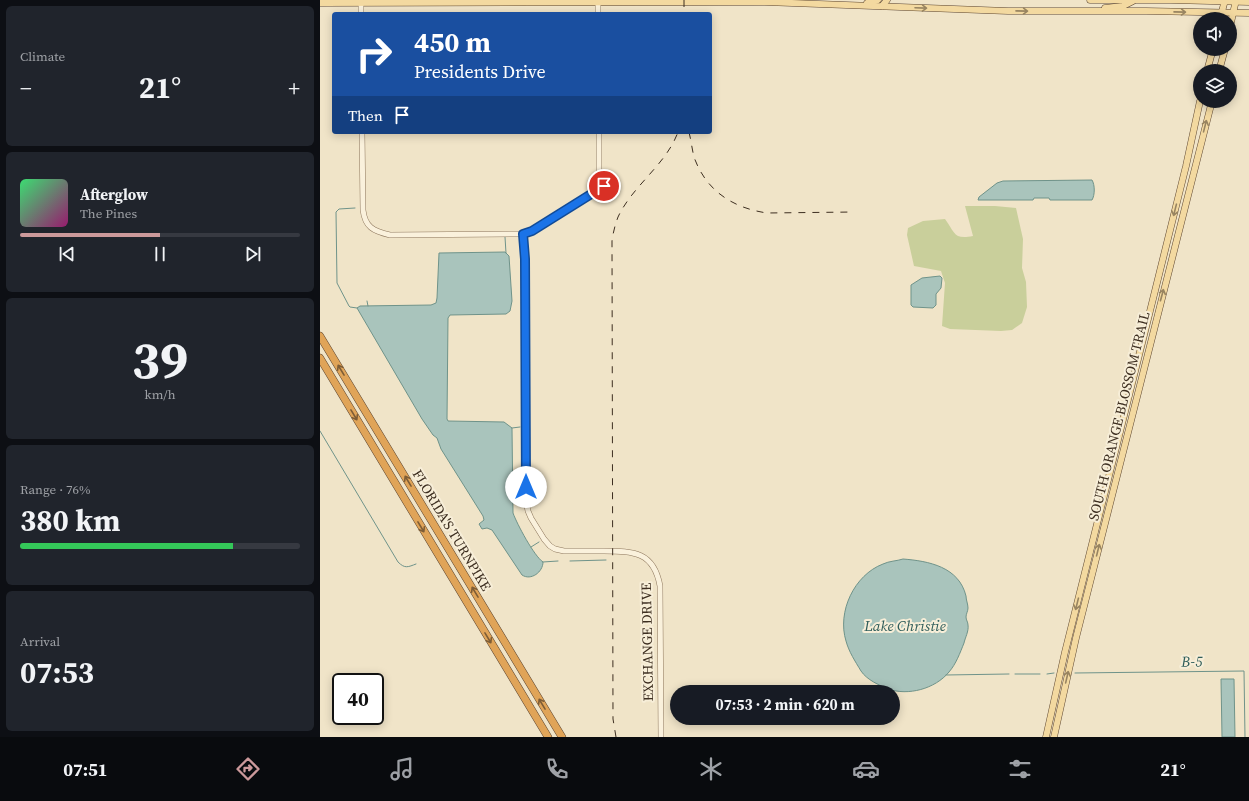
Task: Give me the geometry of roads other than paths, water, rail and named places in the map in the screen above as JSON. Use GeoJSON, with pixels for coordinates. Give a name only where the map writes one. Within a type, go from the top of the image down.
{"type":"FeatureCollection","features":[{"type":"Feature","properties":{"kind":"highway","name":"FLORIDA'S TURNPIKE"},"geometry":{"type":"LineString","coordinates":[[320,336],[562,737]]}},
{"type":"Feature","properties":{"kind":"highway","name":"FLORIDA'S TURNPIKE"},"geometry":{"type":"LineString","coordinates":[[320,358],[548,737]]}},
{"type":"Feature","properties":{"kind":"main road"},"geometry":{"type":"LineString","coordinates":[[707,2],[717,0]]}},
{"type":"Feature","properties":{"kind":"main road"},"geometry":{"type":"LineString","coordinates":[[852,5],[872,3],[878,0]]}},
{"type":"Feature","properties":{"kind":"main road"},"geometry":{"type":"LineString","coordinates":[[882,6],[888,0]]}},
{"type":"Feature","properties":{"kind":"main road"},"geometry":{"type":"LineString","coordinates":[[1090,0],[1249,2]]}},
{"type":"Feature","properties":{"kind":"main road"},"geometry":{"type":"LineString","coordinates":[[1079,12],[1123,6],[1130,4],[1134,0]]}},
{"type":"Feature","properties":{"kind":"main road"},"geometry":{"type":"LineString","coordinates":[[320,3],[737,1],[1008,11],[1146,11],[1193,14]]}},
{"type":"Feature","properties":{"kind":"main road"},"geometry":{"type":"LineString","coordinates":[[1221,12],[1225,1]]}},
{"type":"Feature","properties":{"kind":"main road"},"geometry":{"type":"LineString","coordinates":[[1233,12],[1236,1]]}},
{"type":"Feature","properties":{"kind":"main road"},"geometry":{"type":"LineString","coordinates":[[1237,13],[1249,13]]}},
{"type":"Feature","properties":{"kind":"main road","name":"SOUTH ORANGE BLOSSOM TRAIL"},"geometry":{"type":"LineString","coordinates":[[1046,737],[1064,657],[1118,444],[1199,108]]}},
{"type":"Feature","properties":{"kind":"main road","name":"SOUTH ORANGE BLOSSOM TRAIL"},"geometry":{"type":"LineString","coordinates":[[1054,737],[1072,655],[1210,108]]}},
{"type":"Feature","properties":{"kind":"street"},"geometry":{"type":"LineString","coordinates":[[598,1],[598,12]]}},
{"type":"Feature","properties":{"kind":"street"},"geometry":{"type":"LineString","coordinates":[[362,134],[364,219],[370,227],[378,233],[390,235],[523,234],[532,231],[604,186],[599,170],[598,134]]}},
{"type":"Feature","properties":{"kind":"street","name":"EXCHANGE DRIVE"},"geometry":{"type":"LineString","coordinates":[[523,234],[525,259],[526,494],[528,511],[530,518],[544,540],[555,549],[564,551],[624,551],[635,553],[645,558],[658,576],[660,586],[660,737]]}},
{"type":"Feature","properties":{"kind":"water"},"geometry":{"type":"Polygon","coordinates":[[[1092,180],[1094,185],[1094,195],[1092,200],[1050,200],[1049,198],[1034,198],[1033,200],[978,200],[979,197],[997,183],[1003,181],[1092,180]]]}},
{"type":"Feature","properties":{"kind":"water"},"geometry":{"type":"Polygon","coordinates":[[[505,252],[509,256],[512,301],[510,311],[506,314],[450,315],[448,318],[447,419],[448,421],[504,422],[512,428],[513,513],[531,547],[539,559],[543,562],[539,572],[529,577],[522,575],[492,530],[487,528],[482,529],[479,524],[484,520],[483,516],[441,449],[437,438],[433,435],[422,419],[357,308],[360,306],[431,305],[436,303],[437,298],[439,253],[505,252]]]}},
{"type":"Feature","properties":{"kind":"water"},"geometry":{"type":"Polygon","coordinates":[[[940,276],[942,278],[941,288],[936,294],[936,305],[933,308],[913,307],[911,305],[911,285],[922,278],[940,276]]]}},
{"type":"Feature","properties":{"kind":"water","name":"Lake Christie"},"geometry":{"type":"Polygon","coordinates":[[[903,559],[942,567],[957,578],[966,596],[968,608],[966,617],[968,627],[958,658],[943,678],[921,690],[900,692],[900,685],[879,685],[873,682],[861,671],[854,660],[846,641],[844,618],[850,596],[864,577],[873,569],[885,563],[903,559]]]}},
{"type":"Feature","properties":{"kind":"water"},"geometry":{"type":"Polygon","coordinates":[[[1221,679],[1234,679],[1235,737],[1222,737],[1221,679]]]}},
{"type":"Feature","properties":{"kind":"waterway"},"geometry":{"type":"LineString","coordinates":[[355,208],[339,209],[336,212],[337,283],[349,306],[357,308]]}},
{"type":"Feature","properties":{"kind":"waterway"},"geometry":{"type":"LineString","coordinates":[[505,237],[506,253]]}},
{"type":"Feature","properties":{"kind":"waterway"},"geometry":{"type":"LineString","coordinates":[[367,301],[368,306]]}},
{"type":"Feature","properties":{"kind":"waterway"},"geometry":{"type":"LineString","coordinates":[[512,428],[520,427]]}},
{"type":"Feature","properties":{"kind":"waterway"},"geometry":{"type":"LineString","coordinates":[[320,431],[398,562],[407,567],[416,564]]}},
{"type":"Feature","properties":{"kind":"waterway"},"geometry":{"type":"LineString","coordinates":[[531,547],[539,542]]}},
{"type":"Feature","properties":{"kind":"waterway"},"geometry":{"type":"LineString","coordinates":[[570,561],[606,560]]}},
{"type":"Feature","properties":{"kind":"waterway"},"geometry":{"type":"LineString","coordinates":[[543,562],[558,561]]}},
{"type":"Feature","properties":{"kind":"waterway","name":"B-5"},"geometry":{"type":"LineString","coordinates":[[1075,673],[1244,671],[1245,737]]}},
{"type":"Feature","properties":{"kind":"waterway","name":"B-5"},"geometry":{"type":"LineString","coordinates":[[1047,674],[1054,673]]}},
{"type":"Feature","properties":{"kind":"waterway","name":"B-5"},"geometry":{"type":"LineString","coordinates":[[946,675],[1009,674]]}},
{"type":"Feature","properties":{"kind":"waterway","name":"B-5"},"geometry":{"type":"LineString","coordinates":[[1015,674],[1040,674]]}},
{"type":"Feature","properties":{"kind":"railway"},"geometry":{"type":"LineString","coordinates":[[684,0],[684,12]]}},
{"type":"Feature","properties":{"kind":"railway"},"geometry":{"type":"LineString","coordinates":[[616,737],[613,719],[612,241],[618,217],[624,206],[666,155],[677,134]]}},
{"type":"Feature","properties":{"kind":"railway"},"geometry":{"type":"LineString","coordinates":[[689,134],[694,157],[699,169],[713,188],[732,202],[755,211],[767,213],[854,212]]}}]}
